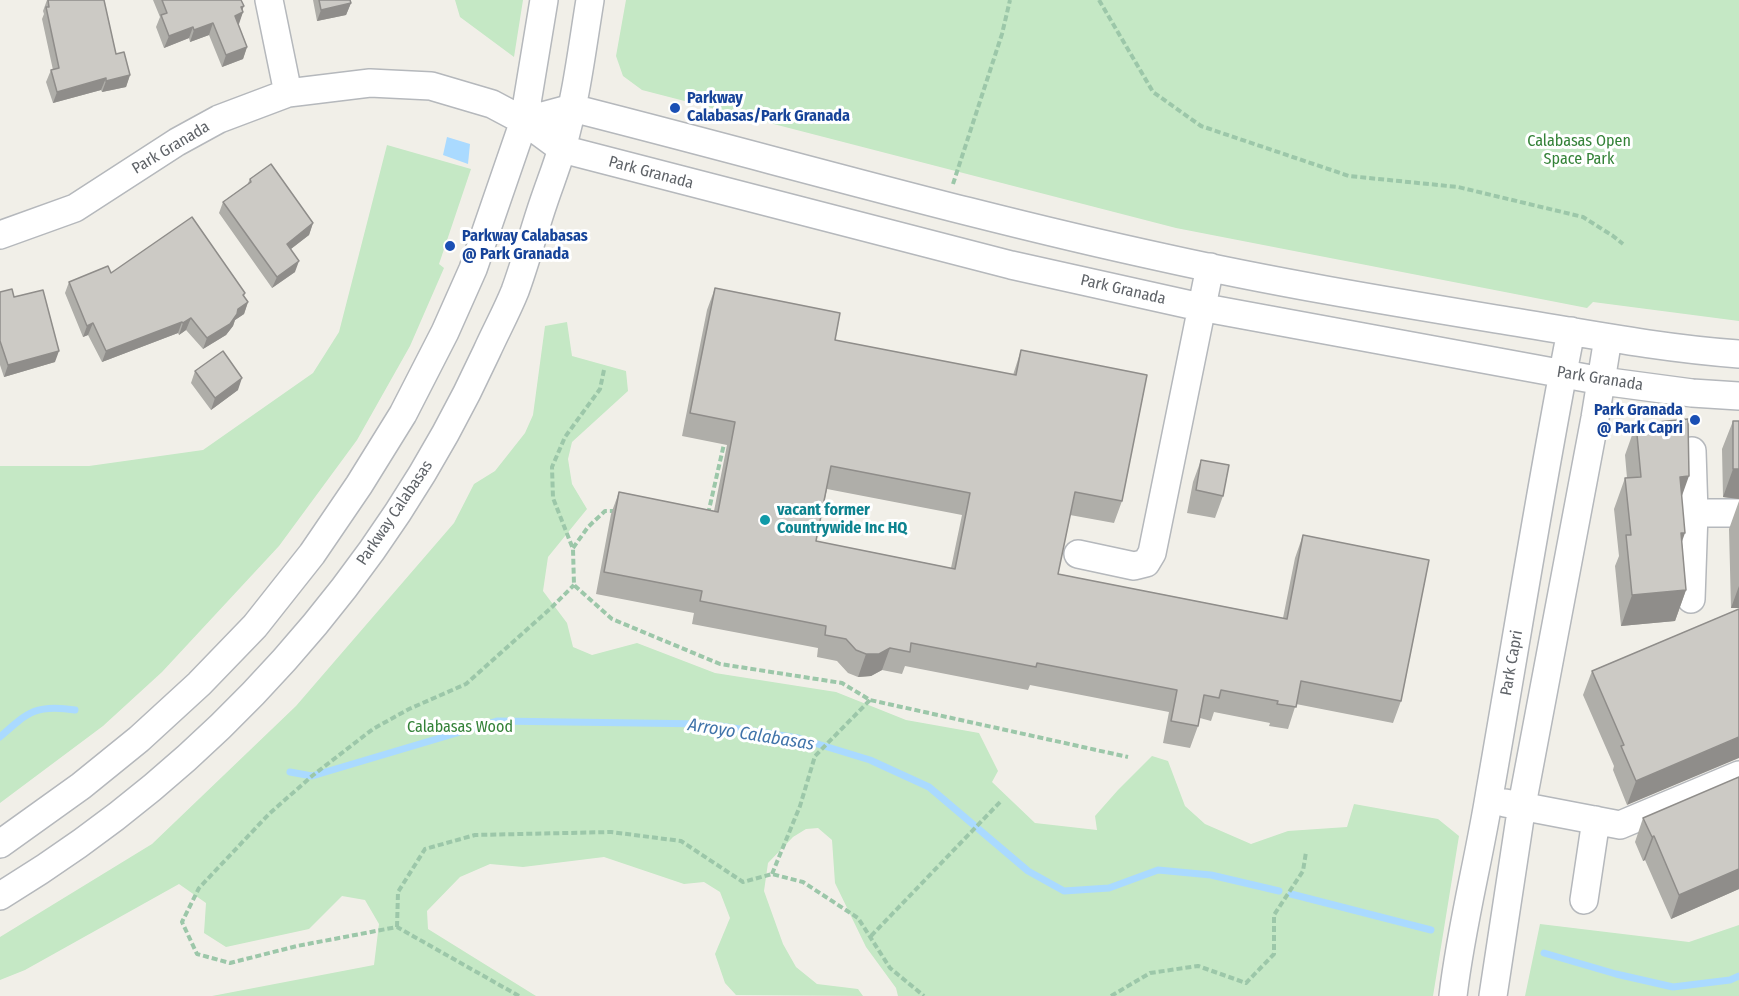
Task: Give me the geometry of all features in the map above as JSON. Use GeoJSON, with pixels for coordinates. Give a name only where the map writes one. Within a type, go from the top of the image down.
{"type":"FeatureCollection","features":[{"type":"Feature","properties":{"kind":"street"},"geometry":{"type":"LineString","coordinates":[[269,0],[288,93]]}},
{"type":"Feature","properties":{"kind":"street"},"geometry":{"type":"LineString","coordinates":[[0,844],[81,786],[199,684],[255,626],[312,554],[359,486],[404,414],[473,269],[524,120],[544,0]]}},
{"type":"Feature","properties":{"kind":"street","name":"Parkway Calabasas"},"geometry":{"type":"LineString","coordinates":[[0,896],[38,873],[112,820],[236,714],[297,647],[343,590],[398,513],[445,437],[472,385],[515,291],[562,149],[572,108],[590,0]]}},
{"type":"Feature","properties":{"kind":"street","name":"Park Granada"},"geometry":{"type":"LineString","coordinates":[[0,235],[75,208],[177,142],[219,119],[288,93],[370,83],[431,86],[492,104],[524,120],[562,149],[999,262],[1200,307],[1563,374],[1692,393],[1739,396]]}},
{"type":"Feature","properties":{"kind":"street"},"geometry":{"type":"LineString","coordinates":[[524,120],[572,108],[947,205],[1317,290],[1608,338],[1696,351],[1739,354]]}},
{"type":"Feature","properties":{"kind":"street"},"geometry":{"type":"LineString","coordinates":[[1078,554],[1134,566],[1146,563],[1152,553],[1200,307],[1210,267]]}},
{"type":"Feature","properties":{"kind":"street","name":"Park Capri"},"geometry":{"type":"LineString","coordinates":[[1453,996],[1457,956],[1489,800],[1571,331]]}},
{"type":"Feature","properties":{"kind":"street"},"geometry":{"type":"LineString","coordinates":[[1493,996],[1522,806],[1602,381],[1608,338]]}},
{"type":"Feature","properties":{"kind":"street"},"geometry":{"type":"LineString","coordinates":[[1691,599],[1694,513],[1692,451]]}},
{"type":"Feature","properties":{"kind":"street"},"geometry":{"type":"LineString","coordinates":[[1694,513],[1739,513]]}},
{"type":"Feature","properties":{"kind":"street"},"geometry":{"type":"LineString","coordinates":[[1489,800],[1620,825],[1739,775]]}},
{"type":"Feature","properties":{"kind":"street"},"geometry":{"type":"LineString","coordinates":[[1584,900],[1596,820]]}},
{"type":"Feature","properties":{"kind":"path"},"geometry":{"type":"LineString","coordinates":[[947,205],[1002,34],[1010,0]]}},
{"type":"Feature","properties":{"kind":"path"},"geometry":{"type":"LineString","coordinates":[[1099,0],[1153,92],[1201,126],[1349,176],[1458,187],[1583,217],[1623,244]]}},
{"type":"Feature","properties":{"kind":"path"},"geometry":{"type":"LineString","coordinates":[[604,370],[600,389],[565,437],[552,467],[553,498],[573,549],[574,585],[612,619],[720,664],[842,683],[870,700],[1128,757]]}},
{"type":"Feature","properties":{"kind":"path"},"geometry":{"type":"LineString","coordinates":[[707,520],[724,444]]}},
{"type":"Feature","properties":{"kind":"path"},"geometry":{"type":"LineString","coordinates":[[573,549],[588,526],[605,511],[627,513]]}},
{"type":"Feature","properties":{"kind":"path"},"geometry":{"type":"LineString","coordinates":[[519,996],[397,927],[297,946],[230,963],[197,954],[182,922],[199,888],[269,814],[320,770],[373,729],[409,709],[466,684],[574,585]]}},
{"type":"Feature","properties":{"kind":"path"},"geometry":{"type":"LineString","coordinates":[[772,874],[800,806],[815,756],[870,700]]}},
{"type":"Feature","properties":{"kind":"path"},"geometry":{"type":"LineString","coordinates":[[871,936],[1001,801]]}},
{"type":"Feature","properties":{"kind":"path"},"geometry":{"type":"LineString","coordinates":[[397,927],[398,892],[425,849],[475,835],[611,832],[681,841],[743,882],[772,874],[803,882],[858,918],[890,968],[924,996]]}},
{"type":"Feature","properties":{"kind":"path"},"geometry":{"type":"LineString","coordinates":[[1111,996],[1150,973],[1198,966],[1246,983],[1274,954],[1274,915],[1303,871],[1306,852]]}},
{"type":"Feature","properties":{"kind":"green space"},"geometry":{"type":"Polygon","coordinates":[[[455,0],[523,0],[514,57],[460,17],[455,0]]]}},
{"type":"Feature","properties":{"kind":"green space","name":"Calabasas Open Space Park"},"geometry":{"type":"Polygon","coordinates":[[[626,0],[1739,0],[1739,321],[1593,302],[1587,308],[1176,228],[642,90],[623,76],[616,56],[626,0]]]}},
{"type":"Feature","properties":{"kind":"green space"},"geometry":{"type":"Polygon","coordinates":[[[387,145],[471,169],[439,264],[444,268],[410,346],[357,440],[279,546],[162,672],[103,726],[0,803],[0,466],[89,466],[203,450],[313,373],[339,332],[387,145]]]}},
{"type":"Feature","properties":{"kind":"green space","name":"Calabasas Wood"},"geometry":{"type":"Polygon","coordinates":[[[567,322],[572,356],[626,371],[628,391],[572,442],[568,459],[572,484],[587,509],[548,557],[543,591],[567,623],[573,647],[592,655],[637,643],[715,673],[836,692],[906,720],[979,733],[998,771],[992,782],[1035,823],[1097,830],[1095,816],[1152,756],[1168,761],[1185,806],[1205,824],[1251,844],[1288,831],[1347,827],[1354,804],[1438,819],[1459,836],[1433,996],[898,996],[896,988],[866,947],[835,883],[832,840],[818,828],[806,829],[793,837],[768,863],[764,891],[783,944],[796,967],[817,984],[858,989],[863,996],[736,995],[725,983],[715,954],[730,918],[720,892],[704,882],[684,884],[604,857],[523,867],[490,864],[460,877],[427,911],[428,929],[536,996],[212,996],[374,965],[379,924],[365,900],[342,896],[309,929],[226,947],[204,933],[206,903],[179,884],[25,970],[0,980],[0,937],[152,844],[296,706],[454,523],[474,484],[495,471],[525,433],[533,415],[545,326],[567,322]]]}},
{"type":"Feature","properties":{"kind":"green space"},"geometry":{"type":"Polygon","coordinates":[[[1540,924],[1689,942],[1739,925],[1739,996],[1525,996],[1540,924]]]}},
{"type":"Feature","properties":{"kind":"water"},"geometry":{"type":"Polygon","coordinates":[[[447,137],[470,144],[468,164],[443,155],[447,137]]]}},
{"type":"Feature","properties":{"kind":"building"},"geometry":{"type":"Polygon","coordinates":[[[48,0],[104,0],[116,54],[124,52],[130,75],[106,81],[106,78],[57,92],[51,70],[59,68],[46,7],[49,7],[48,0]]]}},
{"type":"Feature","properties":{"kind":"building"},"geometry":{"type":"Polygon","coordinates":[[[162,0],[241,0],[244,6],[241,7],[243,12],[235,16],[247,47],[226,55],[213,23],[194,30],[193,27],[169,36],[161,15],[167,13],[162,0]]]}},
{"type":"Feature","properties":{"kind":"building"},"geometry":{"type":"Polygon","coordinates":[[[319,0],[350,0],[351,3],[321,10],[319,0]]]}},
{"type":"Feature","properties":{"kind":"building"},"geometry":{"type":"Polygon","coordinates":[[[271,164],[313,223],[287,244],[299,261],[277,277],[223,202],[271,164]]]}},
{"type":"Feature","properties":{"kind":"building"},"geometry":{"type":"Polygon","coordinates":[[[192,217],[245,293],[243,295],[248,302],[238,309],[230,324],[207,338],[191,318],[106,351],[93,323],[87,326],[69,282],[108,266],[111,273],[192,217]]]}},
{"type":"Feature","properties":{"kind":"building","name":"vacant former Countrywide Inc HQ"},"geometry":{"type":"Polygon","coordinates":[[[715,288],[840,313],[835,340],[1016,375],[1021,350],[1147,375],[1122,501],[1075,492],[1058,574],[1287,619],[1303,535],[1429,560],[1401,701],[1301,681],[1296,707],[1277,704],[1278,701],[1221,690],[1219,698],[1204,695],[1198,726],[1171,721],[1177,690],[1037,663],[1036,667],[911,643],[910,652],[890,648],[879,654],[866,654],[856,650],[846,639],[825,635],[826,626],[700,601],[702,591],[604,572],[619,492],[718,512],[735,422],[690,413],[715,288]],[[831,466],[816,541],[955,569],[970,493],[831,466]]]}},
{"type":"Feature","properties":{"kind":"building"},"geometry":{"type":"Polygon","coordinates":[[[12,289],[14,297],[43,290],[59,351],[8,365],[0,341],[0,292],[12,289]]]}},
{"type":"Feature","properties":{"kind":"building"},"geometry":{"type":"Polygon","coordinates":[[[223,351],[242,378],[215,398],[195,371],[223,351]]]}},
{"type":"Feature","properties":{"kind":"building"},"geometry":{"type":"Polygon","coordinates":[[[1688,419],[1689,476],[1680,477],[1685,533],[1681,533],[1686,590],[1632,595],[1626,535],[1631,535],[1625,478],[1641,477],[1636,424],[1688,419]]]}},
{"type":"Feature","properties":{"kind":"building"},"geometry":{"type":"Polygon","coordinates":[[[1733,421],[1739,421],[1739,469],[1733,469],[1733,421]]]}},
{"type":"Feature","properties":{"kind":"building"},"geometry":{"type":"Polygon","coordinates":[[[1201,460],[1229,465],[1223,496],[1196,490],[1201,460]]]}},
{"type":"Feature","properties":{"kind":"building"},"geometry":{"type":"Polygon","coordinates":[[[1739,609],[1739,737],[1636,781],[1621,746],[1624,745],[1592,671],[1739,609]]]}},
{"type":"Feature","properties":{"kind":"building"},"geometry":{"type":"Polygon","coordinates":[[[1739,777],[1739,869],[1679,895],[1654,836],[1652,837],[1643,818],[1739,777]]]}},
{"type":"Feature","properties":{"kind":"waterway","name":"Arroyo Calabasas"},"geometry":{"type":"LineString","coordinates":[[0,737],[18,721],[33,712],[51,708],[75,710]]}},
{"type":"Feature","properties":{"kind":"waterway","name":"Arroyo Calabasas"},"geometry":{"type":"LineString","coordinates":[[290,772],[312,776],[497,721],[707,724],[798,738],[870,760],[929,787],[1028,871],[1064,891],[1109,888],[1158,870],[1211,875],[1279,891]]}},
{"type":"Feature","properties":{"kind":"waterway","name":"Arroyo Calabasas"},"geometry":{"type":"LineString","coordinates":[[1291,894],[1431,930]]}},
{"type":"Feature","properties":{"kind":"waterway","name":"Arroyo Calabasas"},"geometry":{"type":"LineString","coordinates":[[1544,953],[1616,974],[1673,987],[1730,980],[1739,976]]}},
{"type":"Feature","properties":{"kind":"place","name":"Parkway Calabasas/Park Granada"},"geometry":{"type":"Point","coordinates":[675,108]}},
{"type":"Feature","properties":{"kind":"place","name":"Parkway Calabasas @ Park Granada"},"geometry":{"type":"Point","coordinates":[450,246]}},
{"type":"Feature","properties":{"kind":"place","name":"Park Granada @ Park Capri"},"geometry":{"type":"Point","coordinates":[1695,420]}},
{"type":"Feature","properties":{"kind":"place","name":"vacant former Countrywide Inc HQ"},"geometry":{"type":"Point","coordinates":[765,520]}}]}
